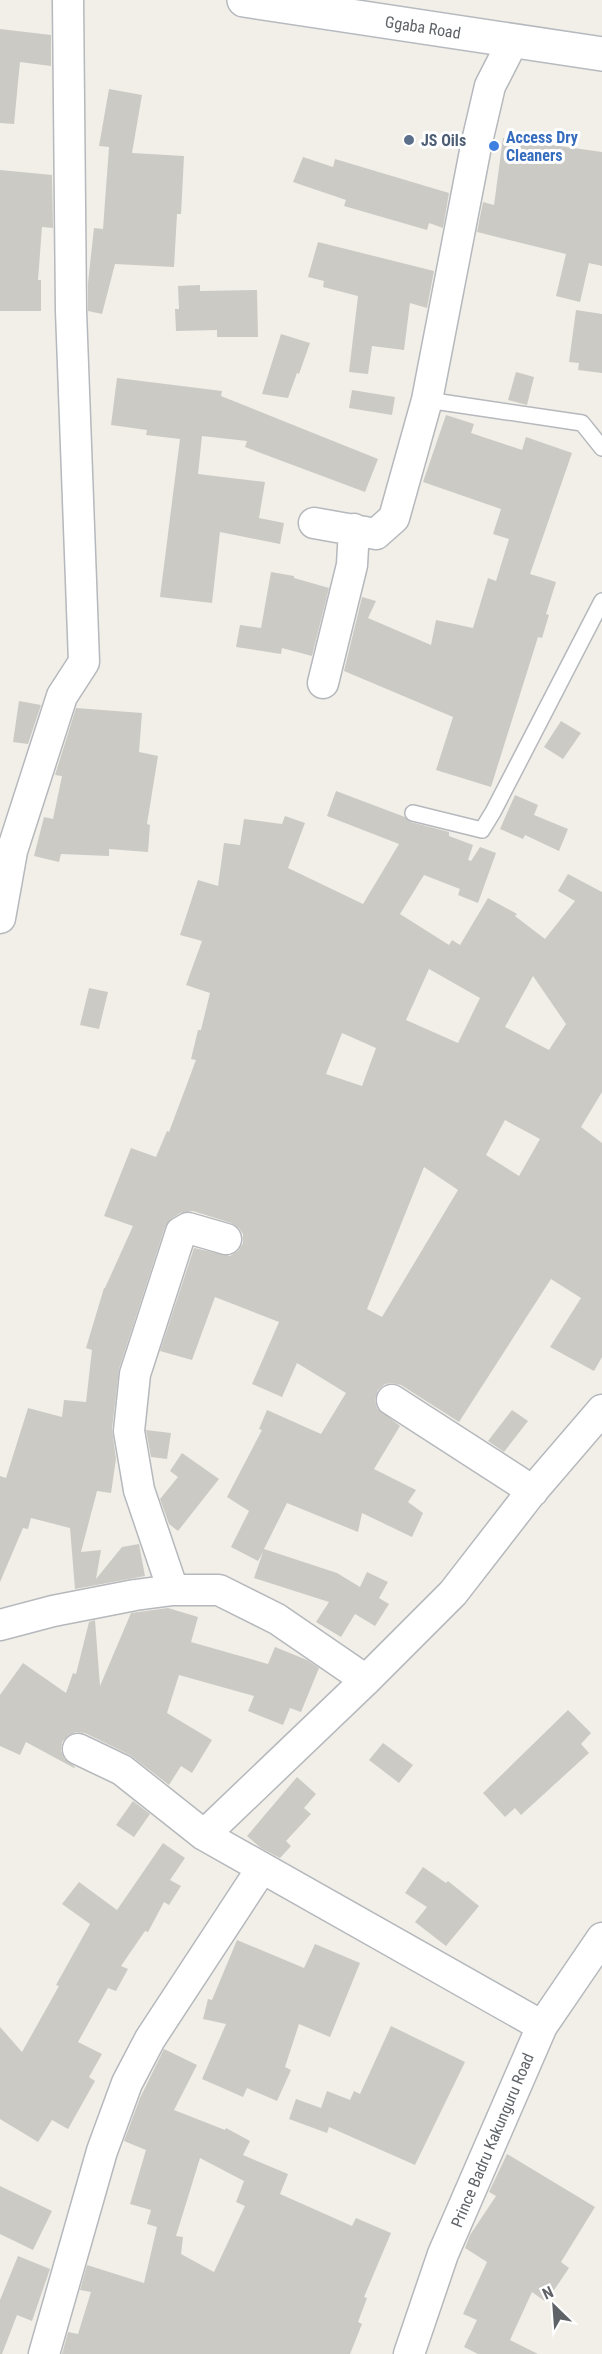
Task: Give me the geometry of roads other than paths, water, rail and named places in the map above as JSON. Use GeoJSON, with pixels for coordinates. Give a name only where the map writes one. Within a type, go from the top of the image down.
{"type":"FeatureCollection","features":[{"type":"Feature","properties":{"kind":"main road","name":"Ggaba Road"},"geometry":{"type":"LineString","coordinates":[[244,0],[602,54]]}},
{"type":"Feature","properties":{"kind":"street"},"geometry":{"type":"LineString","coordinates":[[0,918],[12,851],[62,696],[84,662],[71,311],[68,0]]}},
{"type":"Feature","properties":{"kind":"street"},"geometry":{"type":"LineString","coordinates":[[314,523],[376,534],[394,518],[427,400],[480,126],[490,86],[513,41]]}},
{"type":"Feature","properties":{"kind":"street"},"geometry":{"type":"LineString","coordinates":[[322,682],[352,565],[354,529]]}},
{"type":"Feature","properties":{"kind":"street"},"geometry":{"type":"LineString","coordinates":[[173,1590],[140,1490],[129,1431],[135,1374],[182,1232],[188,1228],[226,1239]]}},
{"type":"Feature","properties":{"kind":"street"},"geometry":{"type":"LineString","coordinates":[[392,1400],[533,1491]]}},
{"type":"Feature","properties":{"kind":"street"},"geometry":{"type":"LineString","coordinates":[[204,1834],[366,1680],[453,1593],[533,1491],[602,1410]]}},
{"type":"Feature","properties":{"kind":"street"},"geometry":{"type":"LineString","coordinates":[[0,1625],[53,1611],[173,1590],[219,1590],[277,1619],[366,1680]]}},
{"type":"Feature","properties":{"kind":"street"},"geometry":{"type":"LineString","coordinates":[[78,1749],[122,1770],[204,1834],[542,2026]]}},
{"type":"Feature","properties":{"kind":"street"},"geometry":{"type":"LineString","coordinates":[[44,2354],[102,2151],[127,2083],[150,2039],[262,1868]]}},
{"type":"Feature","properties":{"kind":"street","name":"Prince Badru Kakunguru Road"},"geometry":{"type":"LineString","coordinates":[[408,2354],[443,2254],[542,2026],[602,1938]]}},
{"type":"Feature","properties":{"kind":"lane"},"geometry":{"type":"LineString","coordinates":[[427,400],[582,423],[602,448]]}},
{"type":"Feature","properties":{"kind":"lane"},"geometry":{"type":"LineString","coordinates":[[413,813],[482,830],[602,600]]}},
{"type":"Feature","properties":{"kind":"place","name":"JS Oils"},"geometry":{"type":"Point","coordinates":[409,140]}},
{"type":"Feature","properties":{"kind":"place","name":"Access Dry Cleaners"},"geometry":{"type":"Point","coordinates":[494,146]}}]}
